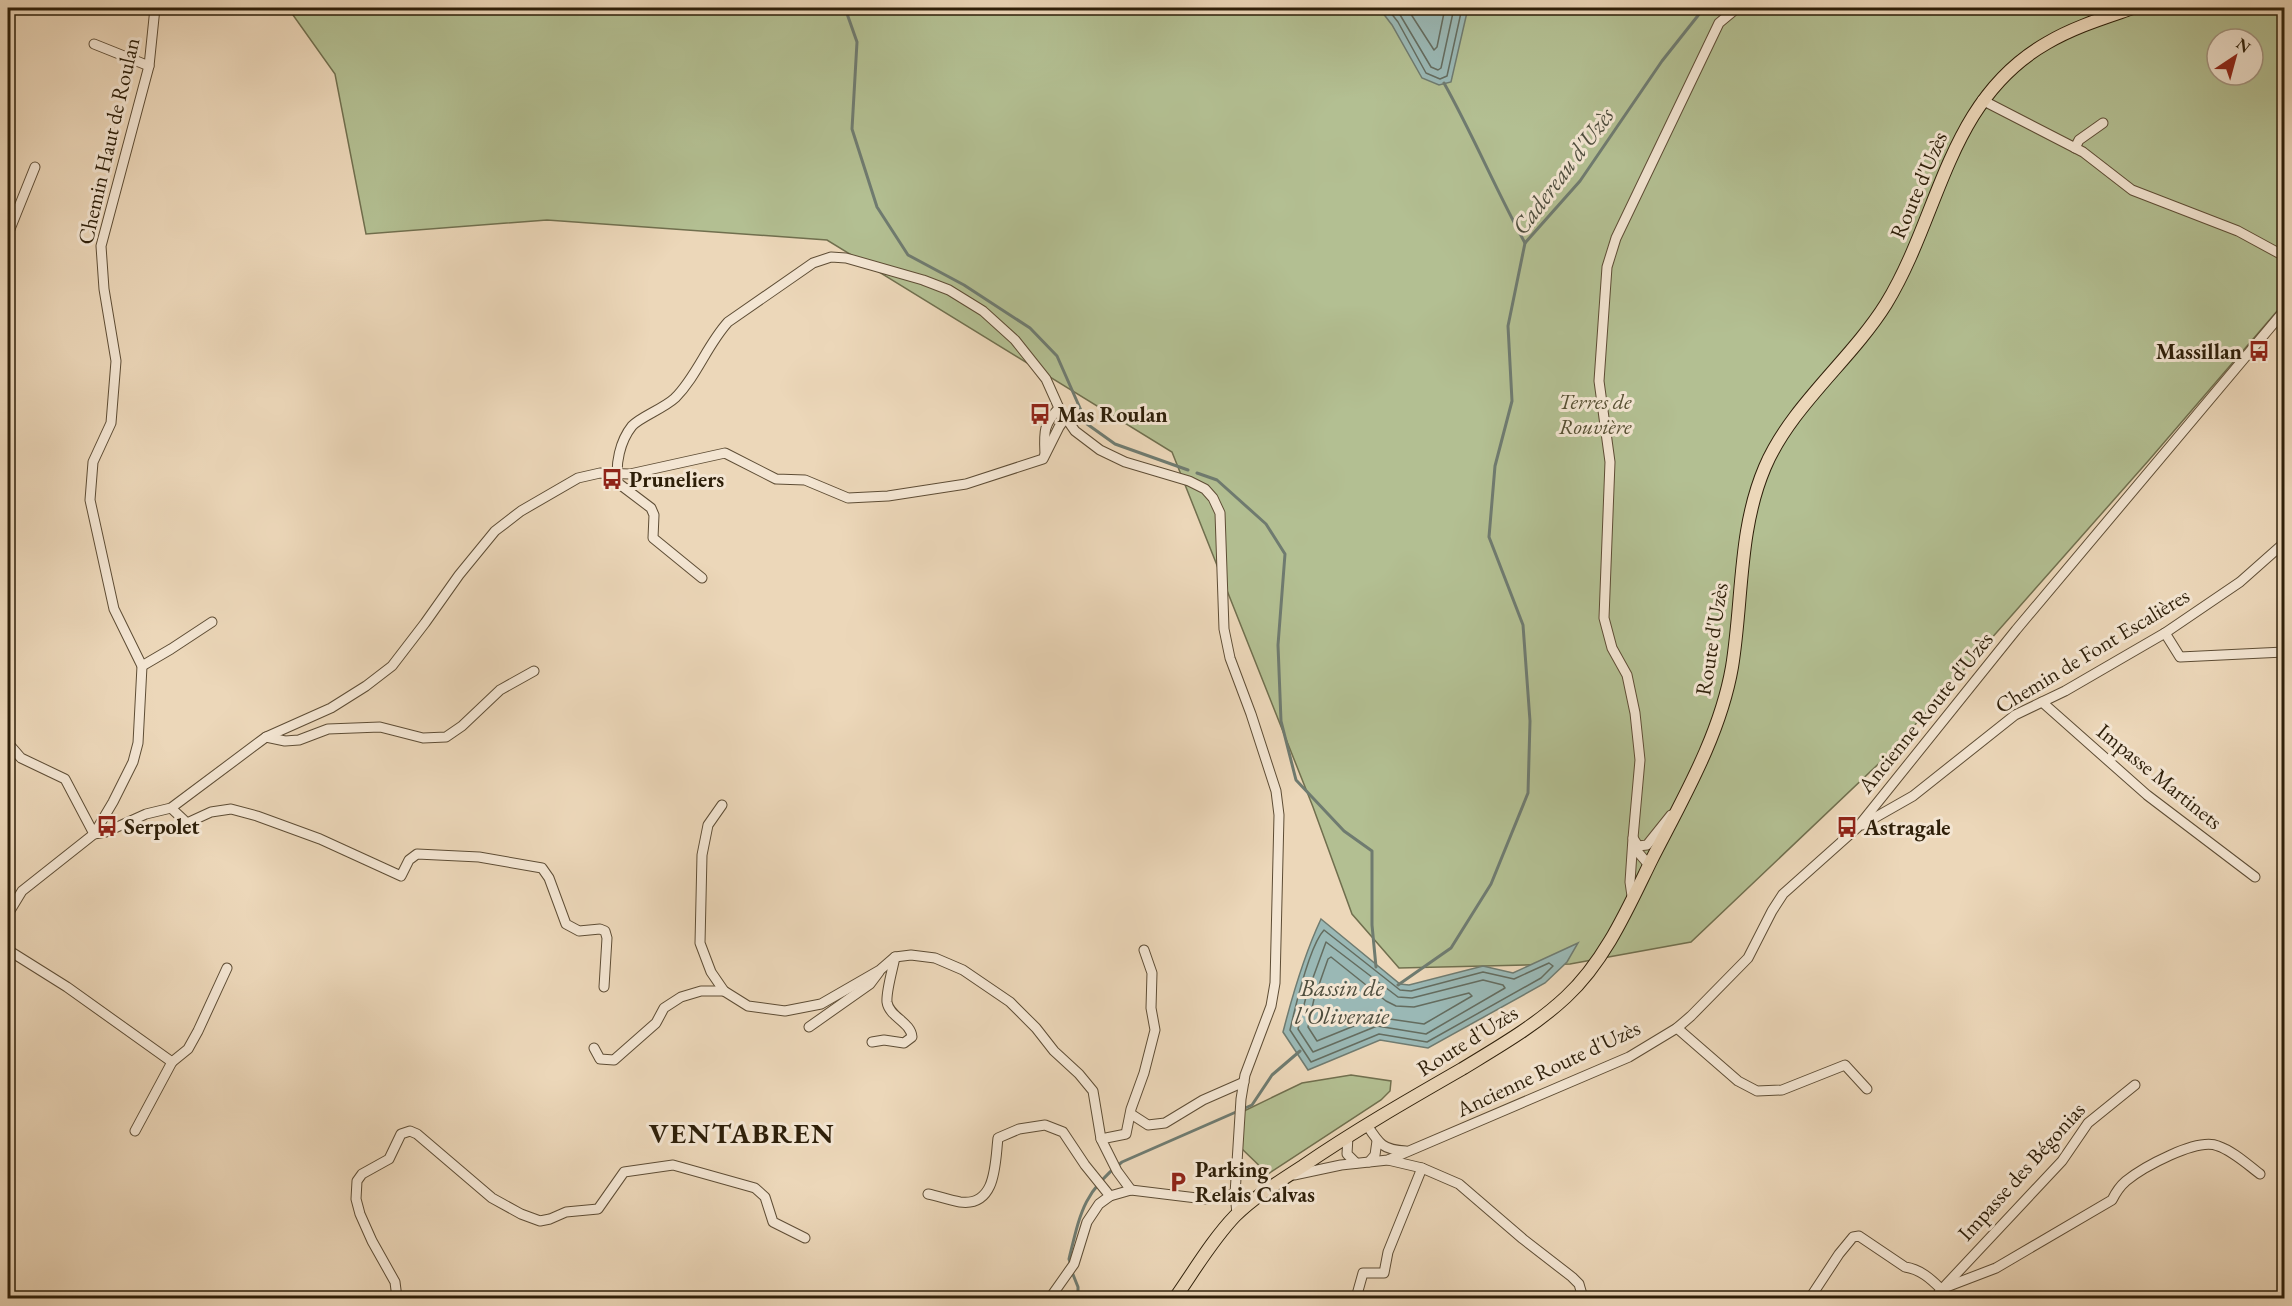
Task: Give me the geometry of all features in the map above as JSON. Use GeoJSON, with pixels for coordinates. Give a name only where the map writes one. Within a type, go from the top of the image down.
{"type":"FeatureCollection","features":[{"type":"Feature","properties":{"kind":"main road","name":"Route d'Uzès"},"geometry":{"type":"LineString","coordinates":[[1175,1299],[1237,1214],[1287,1176],[1348,1136],[1523,1032],[1568,996],[1600,958],[1679,806],[1699,765],[1721,710],[1732,667],[1746,535],[1754,499],[1766,464],[1801,411],[1866,333],[1885,305],[1916,245],[1955,146],[1991,88],[2016,64],[2044,44],[2074,28],[2133,8]]}},
{"type":"Feature","properties":{"kind":"street","name":"Chemin Haut de Roulan"},"geometry":{"type":"LineString","coordinates":[[94,834],[133,762],[138,743],[142,666],[114,609],[90,500],[93,462],[111,423],[116,361],[104,289],[101,246],[150,66],[155,8]]}},
{"type":"Feature","properties":{"kind":"street"},"geometry":{"type":"LineString","coordinates":[[1632,896],[1630,882],[1640,760],[1635,712],[1627,675],[1612,648],[1604,618],[1610,462],[1599,381],[1607,267],[1616,238],[1719,23],[1737,8]]}},
{"type":"Feature","properties":{"kind":"street"},"geometry":{"type":"LineString","coordinates":[[94,44],[150,66]]}},
{"type":"Feature","properties":{"kind":"street"},"geometry":{"type":"LineString","coordinates":[[1982,100],[2075,148],[2132,190],[2238,231],[2284,256]]}},
{"type":"Feature","properties":{"kind":"street"},"geometry":{"type":"LineString","coordinates":[[2075,148],[2079,140],[2103,123]]}},
{"type":"Feature","properties":{"kind":"street"},"geometry":{"type":"LineString","coordinates":[[8,234],[35,167]]}},
{"type":"Feature","properties":{"kind":"street"},"geometry":{"type":"LineString","coordinates":[[702,578],[653,538],[654,515],[651,508],[618,483],[617,475],[622,445],[633,424],[663,409],[676,396],[694,373],[718,333],[738,314],[813,263],[831,258],[846,258],[923,280],[949,290],[983,310],[1015,340],[1046,380],[1059,408],[1075,431],[1100,450],[1125,462],[1190,481],[1205,489],[1214,498],[1220,513],[1224,629],[1230,658],[1251,714],[1275,791],[1279,815],[1275,983],[1271,1006],[1244,1082],[1235,1194],[1237,1214]]}},
{"type":"Feature","properties":{"kind":"street","name":"Ancienne Route d'Uzès"},"geometry":{"type":"LineString","coordinates":[[1287,1176],[1356,1163],[1388,1160],[1529,1102],[1629,1057],[1677,1028],[1748,958],[1783,894],[1857,828],[2062,574],[2284,311]]}},
{"type":"Feature","properties":{"kind":"street"},"geometry":{"type":"LineString","coordinates":[[1045,454],[1044,431],[1049,419],[1059,408]]}},
{"type":"Feature","properties":{"kind":"street"},"geometry":{"type":"LineString","coordinates":[[8,914],[22,891],[94,834],[106,832],[147,814],[171,808],[266,737],[331,708],[366,686],[392,666],[459,575],[495,531],[521,512],[578,478],[600,473],[617,475],[725,453],[776,479],[805,480],[848,498],[888,496],[966,484],[1043,459],[1066,417]]}},
{"type":"Feature","properties":{"kind":"street","name":"Chemin de Font Escalières"},"geometry":{"type":"LineString","coordinates":[[1857,828],[1913,796],[2015,715],[2065,691],[2165,633],[2240,582],[2284,543]]}},
{"type":"Feature","properties":{"kind":"street"},"geometry":{"type":"LineString","coordinates":[[142,666],[171,650],[212,622]]}},
{"type":"Feature","properties":{"kind":"street"},"geometry":{"type":"LineString","coordinates":[[2165,633],[2180,657],[2284,652]]}},
{"type":"Feature","properties":{"kind":"street"},"geometry":{"type":"LineString","coordinates":[[266,737],[285,741],[299,740],[328,729],[371,727],[380,727],[423,738],[446,737],[462,726],[500,690],[534,670]]}},
{"type":"Feature","properties":{"kind":"street","name":"Impasse Martinets"},"geometry":{"type":"LineString","coordinates":[[2042,702],[2147,795],[2255,877]]}},
{"type":"Feature","properties":{"kind":"street"},"geometry":{"type":"LineString","coordinates":[[8,744],[21,758],[65,779],[94,834]]}},
{"type":"Feature","properties":{"kind":"street"},"geometry":{"type":"LineString","coordinates":[[722,805],[708,825],[702,855],[700,943],[711,972],[724,991],[748,1006],[785,1011],[820,1004],[880,970],[895,957],[911,955],[935,958],[963,970],[1010,1002],[1036,1028],[1054,1052],[1079,1074],[1093,1091],[1101,1139],[1115,1168],[1131,1190]]}},
{"type":"Feature","properties":{"kind":"street"},"geometry":{"type":"LineString","coordinates":[[1633,838],[1638,846],[1647,845],[1679,806]]}},
{"type":"Feature","properties":{"kind":"street"},"geometry":{"type":"LineString","coordinates":[[171,808],[187,824],[211,812],[231,810],[281,823],[401,876],[410,860],[417,854],[479,857],[542,868],[549,878],[566,924],[579,931],[600,929],[605,931],[607,938],[604,987]]}},
{"type":"Feature","properties":{"kind":"street"},"geometry":{"type":"LineString","coordinates":[[1633,838],[1637,851],[1648,868]]}},
{"type":"Feature","properties":{"kind":"street"},"geometry":{"type":"LineString","coordinates":[[1632,857],[1638,867],[1648,868]]}},
{"type":"Feature","properties":{"kind":"street"},"geometry":{"type":"LineString","coordinates":[[8,950],[67,987],[172,1062]]}},
{"type":"Feature","properties":{"kind":"street"},"geometry":{"type":"LineString","coordinates":[[1101,1139],[1126,1134],[1155,1030],[1150,1008],[1152,973],[1144,951]]}},
{"type":"Feature","properties":{"kind":"street"},"geometry":{"type":"LineString","coordinates":[[872,1042],[884,1040],[904,1043],[912,1037],[912,1031],[892,1012],[887,1002],[895,957]]}},
{"type":"Feature","properties":{"kind":"street"},"geometry":{"type":"LineString","coordinates":[[135,1131],[172,1062],[188,1049],[227,968]]}},
{"type":"Feature","properties":{"kind":"street"},"geometry":{"type":"LineString","coordinates":[[809,1027],[870,984],[880,970]]}},
{"type":"Feature","properties":{"kind":"street"},"geometry":{"type":"LineString","coordinates":[[594,1048],[600,1059],[614,1060],[656,1023],[664,1008],[681,997],[701,991],[724,991]]}},
{"type":"Feature","properties":{"kind":"street"},"geometry":{"type":"LineString","coordinates":[[1677,1028],[1738,1080],[1757,1090],[1782,1090],[1845,1065],[1867,1089]]}},
{"type":"Feature","properties":{"kind":"street"},"geometry":{"type":"LineString","coordinates":[[1131,1114],[1148,1125],[1165,1123],[1203,1100],[1244,1082]]}},
{"type":"Feature","properties":{"kind":"street","name":"Impasse des Bégonias"},"geometry":{"type":"LineString","coordinates":[[1936,1299],[1941,1289],[2062,1161],[2088,1122],[2135,1085]]}},
{"type":"Feature","properties":{"kind":"street"},"geometry":{"type":"LineString","coordinates":[[928,1194],[963,1202],[979,1199],[992,1185],[998,1138],[1019,1129],[1045,1125],[1063,1132],[1110,1196]]}},
{"type":"Feature","properties":{"kind":"street"},"geometry":{"type":"LineString","coordinates":[[1367,1125],[1377,1141],[1389,1150],[1408,1152]]}},
{"type":"Feature","properties":{"kind":"street"},"geometry":{"type":"LineString","coordinates":[[398,1299],[395,1282],[360,1214],[356,1199],[357,1181],[362,1174],[389,1159],[401,1134],[410,1131],[417,1134],[492,1198],[540,1221],[567,1212],[598,1209],[624,1172],[673,1165],[755,1188],[765,1197],[773,1222],[805,1238]]}},
{"type":"Feature","properties":{"kind":"street"},"geometry":{"type":"LineString","coordinates":[[1348,1136],[1347,1154],[1356,1163]]}},
{"type":"Feature","properties":{"kind":"street"},"geometry":{"type":"LineString","coordinates":[[1370,1162],[1375,1155],[1377,1141]]}},
{"type":"Feature","properties":{"kind":"street","name":"Impasse des Bégonias"},"geometry":{"type":"LineString","coordinates":[[1941,1289],[1996,1268],[2112,1200],[2117,1190],[2126,1181],[2165,1158],[2199,1146],[2218,1145],[2260,1174]]}},
{"type":"Feature","properties":{"kind":"street"},"geometry":{"type":"LineString","coordinates":[[1388,1160],[1422,1168],[1460,1184],[1523,1239],[1580,1284],[1583,1299]]}},
{"type":"Feature","properties":{"kind":"street"},"geometry":{"type":"LineString","coordinates":[[1356,1299],[1363,1272],[1384,1273],[1388,1252],[1422,1168]]}},
{"type":"Feature","properties":{"kind":"street"},"geometry":{"type":"LineString","coordinates":[[1050,1299],[1071,1268],[1087,1222],[1098,1204],[1110,1196],[1131,1190],[1205,1199],[1235,1194]]}},
{"type":"Feature","properties":{"kind":"street"},"geometry":{"type":"LineString","coordinates":[[1810,1299],[1839,1254],[1853,1237],[1858,1236],[1905,1267],[1914,1268],[1932,1279],[1941,1289]]}},
{"type":"Feature","properties":{"kind":"green space","name":"Terres de Rouvière"},"geometry":{"type":"Polygon","coordinates":[[[288,8],[2284,8],[2284,303],[2149,460],[1891,752],[1691,942],[1570,964],[1399,968],[1352,914],[1313,807],[1172,452],[827,240],[547,220],[366,234],[335,74],[288,8]]]}},
{"type":"Feature","properties":{"kind":"green space","name":"Bassin de l'Oliveraie"},"geometry":{"type":"Polygon","coordinates":[[[1351,1075],[1391,1081],[1390,1091],[1381,1100],[1268,1174],[1241,1148],[1244,1111],[1302,1083],[1351,1075]]]}},
{"type":"Feature","properties":{"kind":"water"},"geometry":{"type":"Polygon","coordinates":[[[1379,8],[1468,8],[1451,82],[1439,85],[1422,78],[1392,25],[1379,8]]]}},
{"type":"Feature","properties":{"kind":"water","name":"Bassin de l'Oliveraie"},"geometry":{"type":"Polygon","coordinates":[[[1321,919],[1400,984],[1409,985],[1483,966],[1513,973],[1578,943],[1567,962],[1545,983],[1428,1048],[1380,1040],[1308,1070],[1283,1032],[1299,974],[1321,919]]]}},
{"type":"Feature","properties":{"kind":"waterway"},"geometry":{"type":"LineString","coordinates":[[845,8],[857,42],[852,129],[877,207],[908,255],[964,285],[1030,328],[1057,356],[1087,424],[1115,444],[1188,470]]}},
{"type":"Feature","properties":{"kind":"waterway","name":"Cadereau d'Uzès"},"geometry":{"type":"LineString","coordinates":[[1398,985],[1451,948],[1491,884],[1528,793],[1530,721],[1523,625],[1489,537],[1495,466],[1512,401],[1508,326],[1525,243],[1580,181],[1662,61],[1704,8]]}},
{"type":"Feature","properties":{"kind":"waterway"},"geometry":{"type":"LineString","coordinates":[[1444,83],[1525,243]]}},
{"type":"Feature","properties":{"kind":"waterway"},"geometry":{"type":"LineString","coordinates":[[1197,473],[1217,480],[1266,524],[1285,554],[1278,645],[1281,721],[1296,780],[1344,831],[1372,851],[1372,925],[1376,967]]}},
{"type":"Feature","properties":{"kind":"waterway","name":"Cadereau d'Uzès"},"geometry":{"type":"LineString","coordinates":[[1071,1265],[1069,1259],[1080,1216],[1091,1194],[1109,1173],[1122,1162],[1252,1105],[1272,1075],[1300,1051]]}},
{"type":"Feature","properties":{"kind":"waterway","name":"Cadereau d'Uzès"},"geometry":{"type":"LineString","coordinates":[[1072,1272],[1078,1287],[1078,1298]]}},
{"type":"Feature","properties":{"kind":"place","name":"Massillan"},"geometry":{"type":"Point","coordinates":[2259,351]}},
{"type":"Feature","properties":{"kind":"place","name":"Mas Roulan"},"geometry":{"type":"Point","coordinates":[1040,414]}},
{"type":"Feature","properties":{"kind":"place","name":"Pruneliers"},"geometry":{"type":"Point","coordinates":[612,479]}},
{"type":"Feature","properties":{"kind":"place","name":"Serpolet"},"geometry":{"type":"Point","coordinates":[107,826]}},
{"type":"Feature","properties":{"kind":"place","name":"Astragale"},"geometry":{"type":"Point","coordinates":[1847,827]}},
{"type":"Feature","properties":{"kind":"place","name":"Parking Relais Calvas"},"geometry":{"type":"Point","coordinates":[1178,1182]}},
{"type":"Feature","properties":{"kind":"district","name":"VENTABREN"},"geometry":{"type":"Point","coordinates":[742,1133]}}]}
